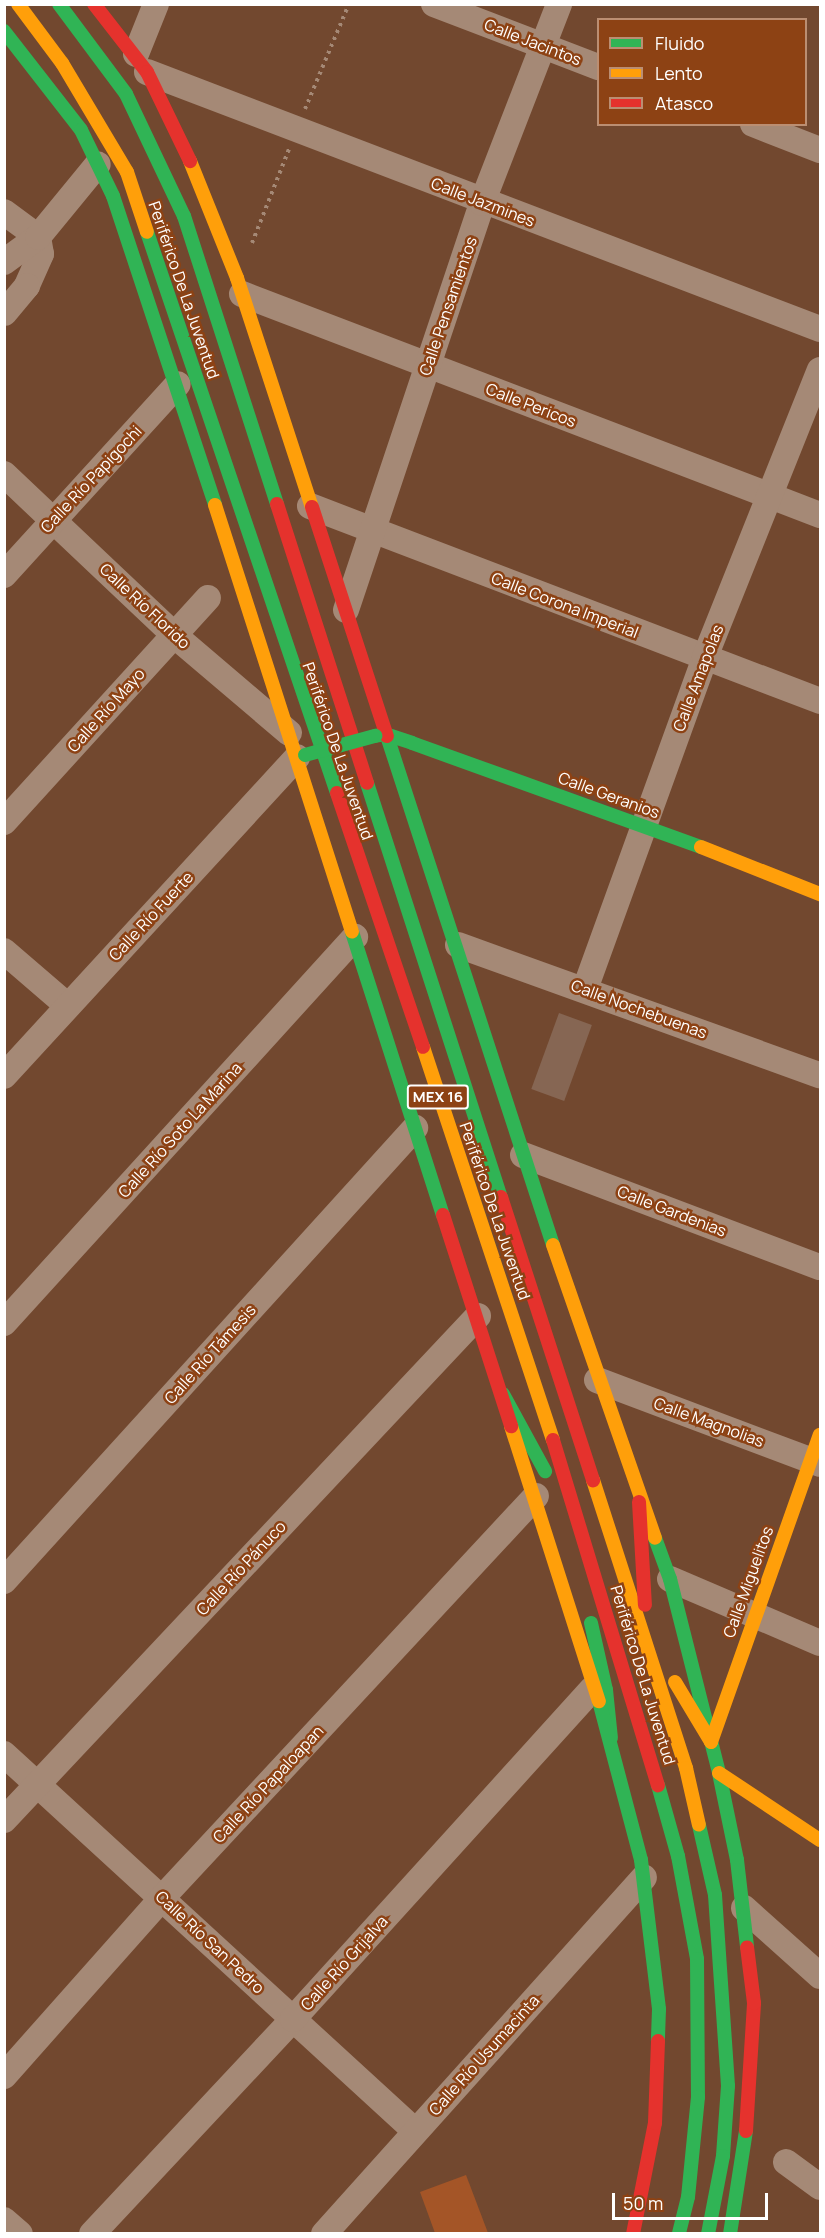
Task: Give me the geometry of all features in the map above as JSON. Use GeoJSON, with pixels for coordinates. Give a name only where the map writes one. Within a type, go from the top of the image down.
{"type":"FeatureCollection","features":[{"type":"Feature","properties":{"kind":"main road","name":"Periférico De La Juventud"},"geometry":{"type":"LineString","coordinates":[[18,4],[62,63],[127,172],[520,1336],[614,1632],[670,1825],[697,1959],[698,2097],[688,2197],[679,2234]]}},
{"type":"Feature","properties":{"kind":"main road","name":"Periférico De La Juventud"},"geometry":{"type":"LineString","coordinates":[[59,4],[126,94],[184,216],[642,1622],[699,1814],[723,1951],[728,2086],[723,2156],[708,2234]]}},
{"type":"Feature","properties":{"kind":"main road"},"geometry":{"type":"LineString","coordinates":[[94,4],[141,63],[215,220],[242,294],[346,610],[380,735],[458,945],[523,1155],[597,1380],[639,1502],[670,1580],[719,1773],[744,1908],[754,2004],[746,2135],[730,2234]]}},
{"type":"Feature","properties":{"kind":"main road"},"geometry":{"type":"LineString","coordinates":[[4,31],[50,86],[99,164],[178,384],[289,733],[301,756],[415,1128],[536,1496],[592,1689],[611,1738]]}},
{"type":"Feature","properties":{"kind":"main road"},"geometry":{"type":"LineString","coordinates":[[301,756],[380,735]]}},
{"type":"Feature","properties":{"kind":"main road","name":"Calle Geranios"},"geometry":{"type":"LineString","coordinates":[[380,735],[644,825],[820,894]]}},
{"type":"Feature","properties":{"kind":"main road"},"geometry":{"type":"LineString","coordinates":[[503,1394],[549,1478],[575,1514]]}},
{"type":"Feature","properties":{"kind":"main road","name":"Calle Miguelitos"},"geometry":{"type":"LineString","coordinates":[[711,1742],[753,1616],[816,1462],[820,1435]]}},
{"type":"Feature","properties":{"kind":"main road"},"geometry":{"type":"LineString","coordinates":[[639,1502],[647,1596],[642,1622]]}},
{"type":"Feature","properties":{"kind":"main road"},"geometry":{"type":"LineString","coordinates":[[583,1540],[587,1605],[606,1690],[611,1738],[644,1877],[659,2009],[655,2123],[633,2234]]}},
{"type":"Feature","properties":{"kind":"main road"},"geometry":{"type":"LineString","coordinates":[[651,1650],[668,1666],[711,1742]]}},
{"type":"Feature","properties":{"kind":"main road"},"geometry":{"type":"LineString","coordinates":[[719,1773],[820,1840]]}},
{"type":"Feature","properties":{"kind":"street"},"geometry":{"type":"LineString","coordinates":[[141,63],[156,4]]}},
{"type":"Feature","properties":{"kind":"street","name":"Calle Jacintos"},"geometry":{"type":"LineString","coordinates":[[434,4],[597,67]]}},
{"type":"Feature","properties":{"kind":"street","name":"Calle Pensamientos"},"geometry":{"type":"LineString","coordinates":[[346,610],[482,203],[559,4]]}},
{"type":"Feature","properties":{"kind":"street","name":"Calle Jazmines"},"geometry":{"type":"LineString","coordinates":[[141,63],[482,203],[820,329]]}},
{"type":"Feature","properties":{"kind":"street"},"geometry":{"type":"LineString","coordinates":[[758,126],[820,150]]}},
{"type":"Feature","properties":{"kind":"street"},"geometry":{"type":"LineString","coordinates":[[4,262],[38,237],[99,164]]}},
{"type":"Feature","properties":{"kind":"street"},"geometry":{"type":"LineString","coordinates":[[4,212],[38,237],[41,254],[38,268],[4,313]]}},
{"type":"Feature","properties":{"kind":"street","name":"Calle Pericos"},"geometry":{"type":"LineString","coordinates":[[242,294],[820,516]]}},
{"type":"Feature","properties":{"kind":"street","name":"Calle Amapolas"},"geometry":{"type":"LineString","coordinates":[[585,989],[705,657],[820,370]]}},
{"type":"Feature","properties":{"kind":"street","name":"Calle Río Papigochi"},"geometry":{"type":"LineString","coordinates":[[4,575],[178,384]]}},
{"type":"Feature","properties":{"kind":"street","name":"Calle Río Florido"},"geometry":{"type":"LineString","coordinates":[[4,474],[54,518],[174,635],[289,733]]}},
{"type":"Feature","properties":{"kind":"street","name":"Calle Corona Imperial"},"geometry":{"type":"LineString","coordinates":[[310,506],[372,533],[820,701]]}},
{"type":"Feature","properties":{"kind":"street","name":"Calle Río Mayo"},"geometry":{"type":"LineString","coordinates":[[4,822],[208,598]]}},
{"type":"Feature","properties":{"kind":"street","name":"Calle Río Fuerte"},"geometry":{"type":"LineString","coordinates":[[4,1076],[301,756]]}},
{"type":"Feature","properties":{"kind":"street","name":"Calle Río Soto La Marina"},"geometry":{"type":"LineString","coordinates":[[4,1323],[355,937]]}},
{"type":"Feature","properties":{"kind":"street","name":"Calle Nochebuenas"},"geometry":{"type":"LineString","coordinates":[[458,945],[820,1075]]}},
{"type":"Feature","properties":{"kind":"street"},"geometry":{"type":"LineString","coordinates":[[4,951],[68,1006]]}},
{"type":"Feature","properties":{"kind":"street","name":"Calle Río Támesis"},"geometry":{"type":"LineString","coordinates":[[4,1581],[415,1128]]}},
{"type":"Feature","properties":{"kind":"street","name":"Calle Gardenias"},"geometry":{"type":"LineString","coordinates":[[523,1155],[820,1267]]}},
{"type":"Feature","properties":{"kind":"street","name":"Calle Río Pánuco"},"geometry":{"type":"LineString","coordinates":[[4,1820],[478,1316]]}},
{"type":"Feature","properties":{"kind":"street","name":"Calle Magnolias"},"geometry":{"type":"LineString","coordinates":[[597,1380],[816,1462]]}},
{"type":"Feature","properties":{"kind":"street","name":"Calle Río Papaloapan"},"geometry":{"type":"LineString","coordinates":[[4,2076],[162,1898],[536,1496]]}},
{"type":"Feature","properties":{"kind":"street"},"geometry":{"type":"LineString","coordinates":[[670,1580],[820,1643]]}},
{"type":"Feature","properties":{"kind":"street","name":"Calle Río Grijalva"},"geometry":{"type":"LineString","coordinates":[[92,2234],[293,2019],[592,1689]]}},
{"type":"Feature","properties":{"kind":"street","name":"Calle Río San Pedro"},"geometry":{"type":"LineString","coordinates":[[4,1754],[415,2131]]}},
{"type":"Feature","properties":{"kind":"street","name":"Calle Río Usumacinta"},"geometry":{"type":"LineString","coordinates":[[335,2230],[415,2131],[644,1877]]}},
{"type":"Feature","properties":{"kind":"street"},"geometry":{"type":"LineString","coordinates":[[744,1908],[820,1976]]}},
{"type":"Feature","properties":{"kind":"street"},"geometry":{"type":"LineString","coordinates":[[786,2162],[820,2187]]}},
{"type":"Feature","properties":{"kind":"street"},"geometry":{"type":"LineString","coordinates":[[4,2220],[20,2234]]}},
{"type":"Feature","properties":{"kind":"shaded area"},"geometry":{"type":"Polygon","coordinates":[[[466,2175],[488,2233],[435,2233],[420,2192],[466,2175]]]}},
{"type":"Feature","properties":{"kind":"building"},"geometry":{"type":"Polygon","coordinates":[[[559,1013],[592,1025],[564,1101],[531,1089],[559,1013]]]}},
{"type":"Feature","properties":{"kind":"traffic: fast"},"geometry":{"type":"LineString","coordinates":[[59,4],[126,94],[184,216],[277,504]]}},
{"type":"Feature","properties":{"kind":"traffic: fast"},"geometry":{"type":"LineString","coordinates":[[4,31],[81,130],[113,196],[215,505]]}},
{"type":"Feature","properties":{"kind":"traffic: fast"},"geometry":{"type":"LineString","coordinates":[[147,232],[337,793]]}},
{"type":"Feature","properties":{"kind":"traffic: fast"},"geometry":{"type":"LineString","coordinates":[[375,736],[385,734],[412,743],[701,847]]}},
{"type":"Feature","properties":{"kind":"traffic: fast"},"geometry":{"type":"LineString","coordinates":[[305,755],[375,736]]}},
{"type":"Feature","properties":{"kind":"traffic: fast"},"geometry":{"type":"LineString","coordinates":[[387,736],[553,1245]]}},
{"type":"Feature","properties":{"kind":"traffic: fast"},"geometry":{"type":"LineString","coordinates":[[367,783],[501,1197]]}},
{"type":"Feature","properties":{"kind":"traffic: fast"},"geometry":{"type":"LineString","coordinates":[[352,932],[443,1215]]}},
{"type":"Feature","properties":{"kind":"traffic: fast"},"geometry":{"type":"LineString","coordinates":[[503,1394],[545,1471]]}},
{"type":"Feature","properties":{"kind":"traffic: fast"},"geometry":{"type":"LineString","coordinates":[[655,1538],[670,1579],[719,1773],[737,1860],[747,1947]]}},
{"type":"Feature","properties":{"kind":"traffic: fast"},"geometry":{"type":"LineString","coordinates":[[591,1623],[606,1690],[611,1738]]}},
{"type":"Feature","properties":{"kind":"traffic: fast"},"geometry":{"type":"LineString","coordinates":[[599,1701],[641,1860],[659,2009],[658,2041]]}},
{"type":"Feature","properties":{"kind":"traffic: fast"},"geometry":{"type":"LineString","coordinates":[[658,1785],[678,1856],[697,1959],[698,2097],[688,2197],[679,2234]]}},
{"type":"Feature","properties":{"kind":"traffic: fast"},"geometry":{"type":"LineString","coordinates":[[699,1825],[715,1895],[728,2086],[723,2156],[708,2234]]}},
{"type":"Feature","properties":{"kind":"traffic: fast"},"geometry":{"type":"LineString","coordinates":[[730,2234],[746,2131]]}},
{"type":"Feature","properties":{"kind":"traffic: slow"},"geometry":{"type":"LineString","coordinates":[[18,4],[62,63],[127,172],[147,232]]}},
{"type":"Feature","properties":{"kind":"traffic: slow"},"geometry":{"type":"LineString","coordinates":[[190,161],[237,278],[312,507]]}},
{"type":"Feature","properties":{"kind":"traffic: slow"},"geometry":{"type":"LineString","coordinates":[[215,505],[352,932]]}},
{"type":"Feature","properties":{"kind":"traffic: slow"},"geometry":{"type":"LineString","coordinates":[[701,847],[820,894]]}},
{"type":"Feature","properties":{"kind":"traffic: slow"},"geometry":{"type":"LineString","coordinates":[[423,1047],[553,1440]]}},
{"type":"Feature","properties":{"kind":"traffic: slow"},"geometry":{"type":"LineString","coordinates":[[553,1245],[655,1538]]}},
{"type":"Feature","properties":{"kind":"traffic: slow"},"geometry":{"type":"LineString","coordinates":[[511,1426],[599,1701]]}},
{"type":"Feature","properties":{"kind":"traffic: slow"},"geometry":{"type":"LineString","coordinates":[[711,1742],[820,1435]]}},
{"type":"Feature","properties":{"kind":"traffic: slow"},"geometry":{"type":"LineString","coordinates":[[593,1480],[686,1768],[699,1825]]}},
{"type":"Feature","properties":{"kind":"traffic: slow"},"geometry":{"type":"LineString","coordinates":[[675,1682],[711,1742]]}},
{"type":"Feature","properties":{"kind":"traffic: slow"},"geometry":{"type":"LineString","coordinates":[[719,1773],[820,1840]]}},
{"type":"Feature","properties":{"kind":"traffic: jam"},"geometry":{"type":"LineString","coordinates":[[94,4],[147,72],[190,161]]}},
{"type":"Feature","properties":{"kind":"traffic: jam"},"geometry":{"type":"LineString","coordinates":[[277,504],[367,783]]}},
{"type":"Feature","properties":{"kind":"traffic: jam"},"geometry":{"type":"LineString","coordinates":[[312,507],[387,736]]}},
{"type":"Feature","properties":{"kind":"traffic: jam"},"geometry":{"type":"LineString","coordinates":[[337,793],[423,1047]]}},
{"type":"Feature","properties":{"kind":"traffic: jam"},"geometry":{"type":"LineString","coordinates":[[501,1197],[593,1480]]}},
{"type":"Feature","properties":{"kind":"traffic: jam"},"geometry":{"type":"LineString","coordinates":[[443,1215],[511,1426]]}},
{"type":"Feature","properties":{"kind":"traffic: jam"},"geometry":{"type":"LineString","coordinates":[[553,1440],[658,1785]]}},
{"type":"Feature","properties":{"kind":"traffic: jam"},"geometry":{"type":"LineString","coordinates":[[639,1502],[645,1605]]}},
{"type":"Feature","properties":{"kind":"traffic: jam"},"geometry":{"type":"LineString","coordinates":[[746,2131],[754,2003],[747,1947]]}},
{"type":"Feature","properties":{"kind":"traffic: jam"},"geometry":{"type":"LineString","coordinates":[[633,2234],[655,2123],[658,2041]]}}]}
